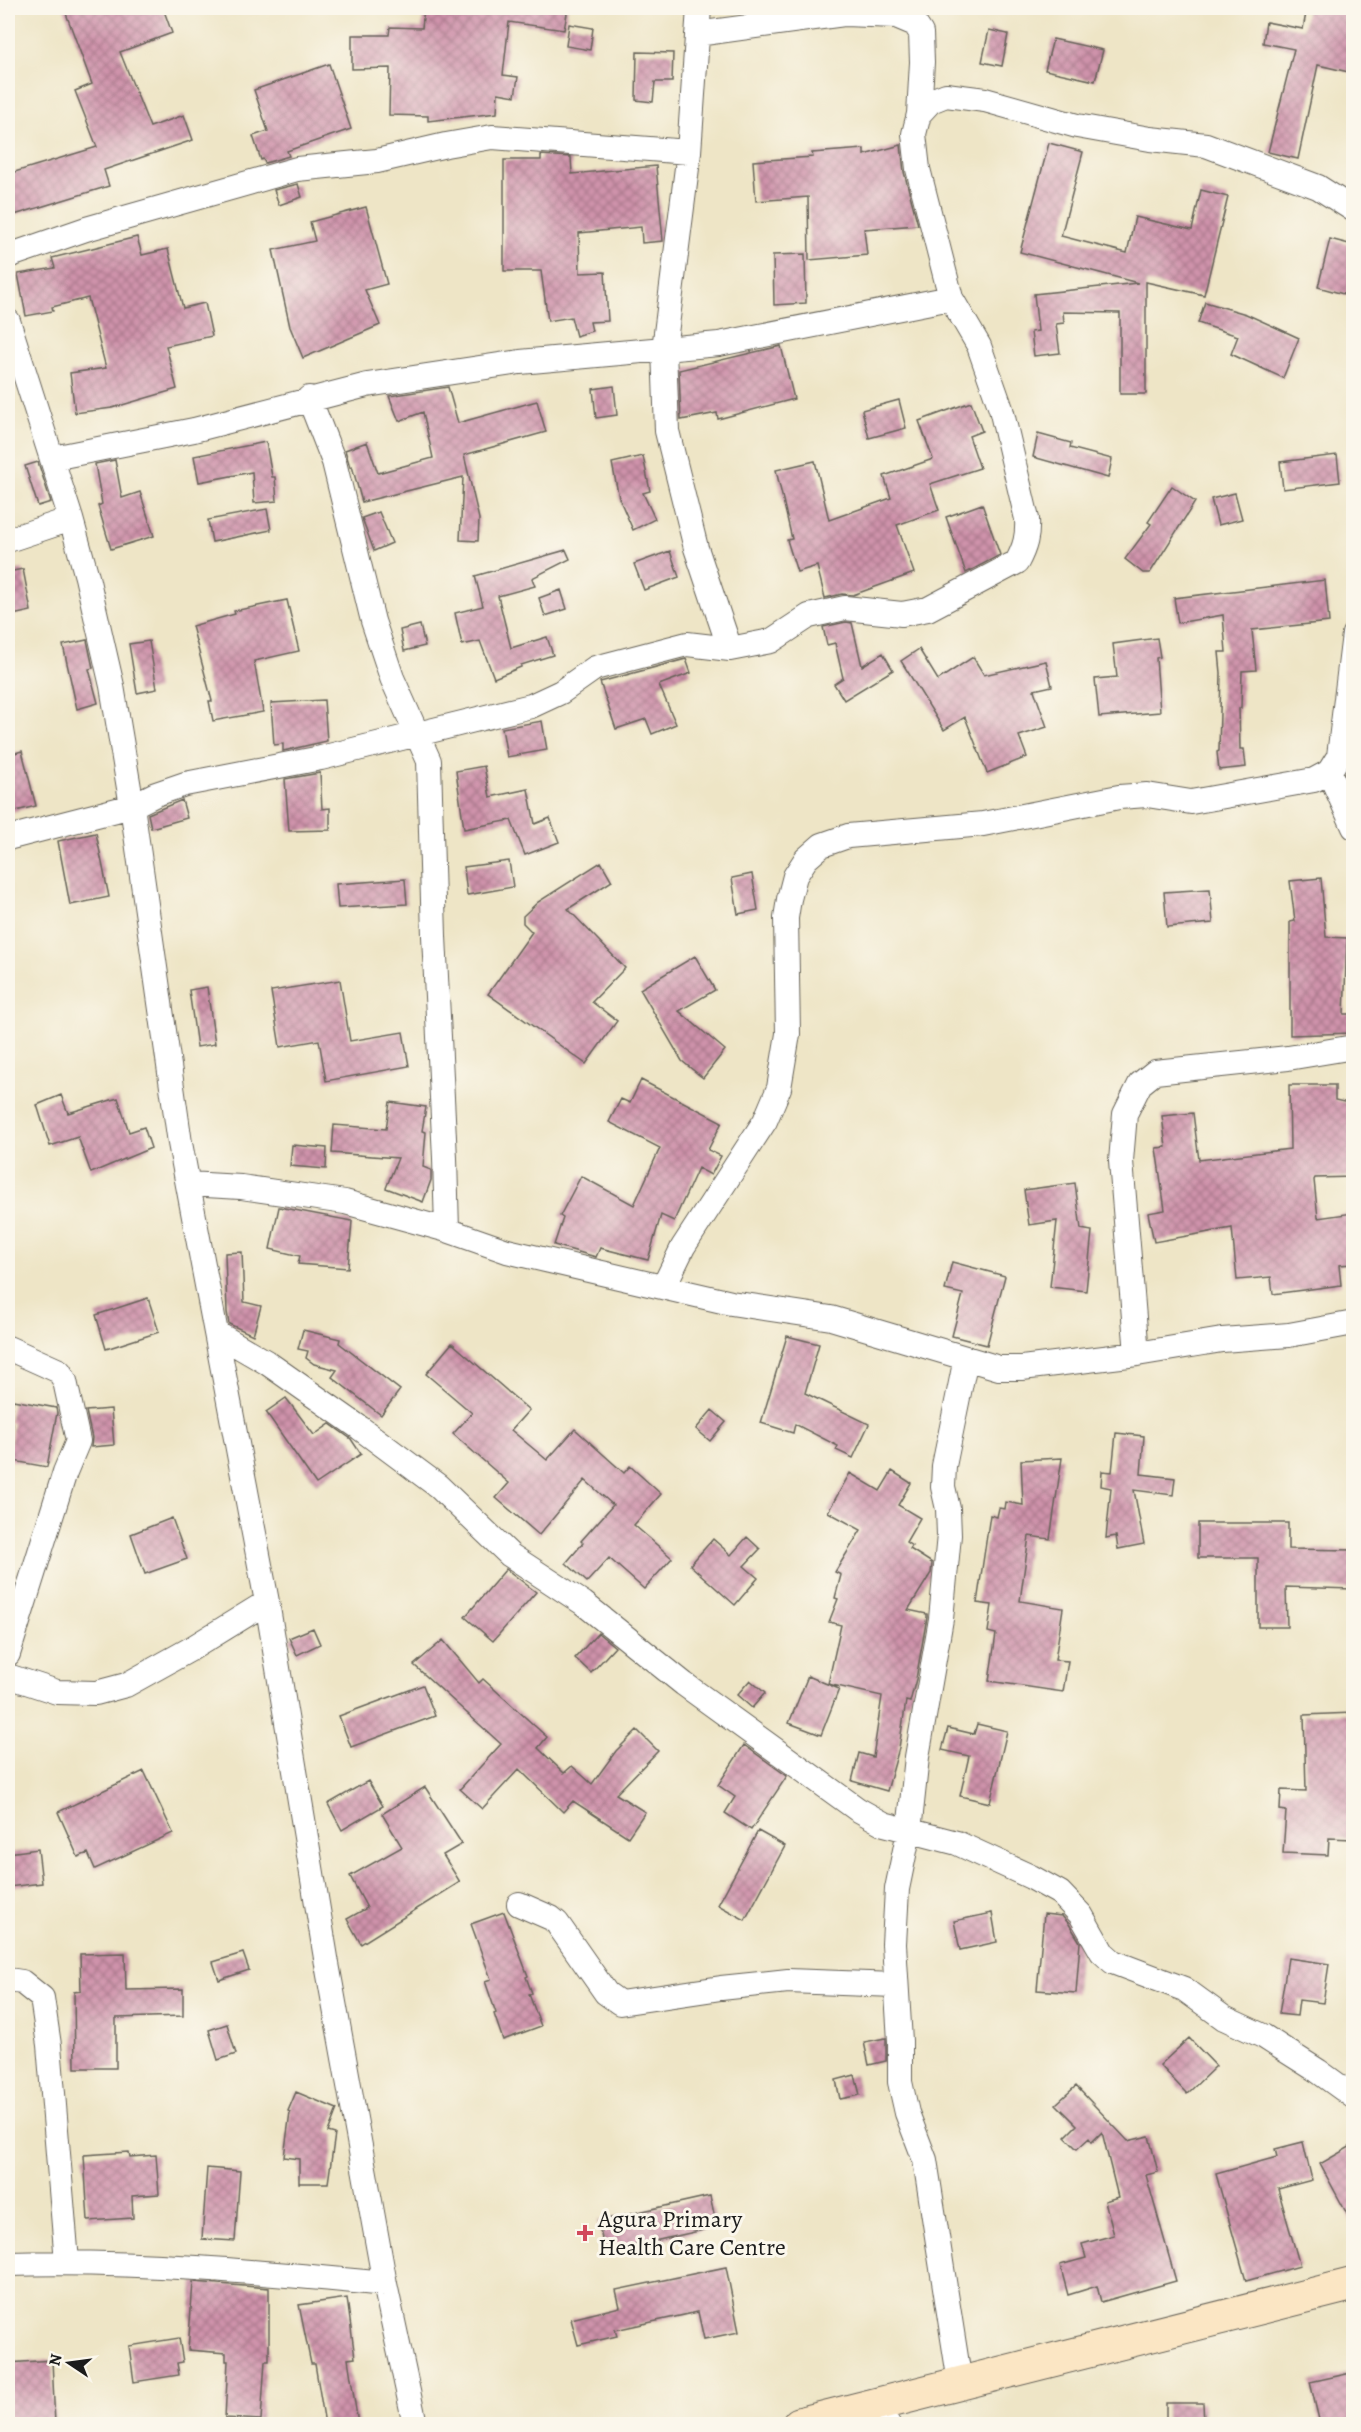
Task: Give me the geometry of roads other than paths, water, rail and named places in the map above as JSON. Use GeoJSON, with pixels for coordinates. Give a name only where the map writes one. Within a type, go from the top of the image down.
{"type":"FeatureCollection","features":[{"type":"Feature","properties":{"kind":"street"},"geometry":{"type":"LineString","coordinates":[[699,8],[688,152],[664,349],[667,431],[696,548],[730,649]]}},
{"type":"Feature","properties":{"kind":"street"},"geometry":{"type":"LineString","coordinates":[[8,838],[132,806],[156,794],[185,784],[321,758],[531,706],[561,692],[595,668],[687,644],[730,649],[771,641],[808,616],[844,608],[902,614],[928,609],[1017,562],[1028,535],[1027,519],[1001,409],[979,345],[951,298],[918,169],[914,134],[919,114],[921,33],[915,24],[896,16],[844,15],[697,34]]}},
{"type":"Feature","properties":{"kind":"street"},"geometry":{"type":"LineString","coordinates":[[919,114],[931,101],[946,95],[985,100],[1077,126],[1206,146],[1318,188],[1353,210]]}},
{"type":"Feature","properties":{"kind":"street"},"geometry":{"type":"LineString","coordinates":[[8,256],[86,229],[297,169],[377,161],[492,137],[688,152]]}},
{"type":"Feature","properties":{"kind":"street"},"geometry":{"type":"LineString","coordinates":[[53,458],[194,430],[367,385],[520,362],[740,340],[951,298]]}},
{"type":"Feature","properties":{"kind":"street"},"geometry":{"type":"LineString","coordinates":[[8,321],[71,519],[112,686],[132,806],[180,1143],[267,1602],[327,1964],[385,2284],[415,2424]]}},
{"type":"Feature","properties":{"kind":"street"},"geometry":{"type":"LineString","coordinates":[[309,399],[334,462],[373,621],[392,678],[429,761],[447,1230]]}},
{"type":"Feature","properties":{"kind":"street"},"geometry":{"type":"LineString","coordinates":[[8,540],[71,519]]}},
{"type":"Feature","properties":{"kind":"street"},"geometry":{"type":"LineString","coordinates":[[664,1286],[683,1247],[765,1121],[779,1088],[788,1034],[786,918],[795,876],[806,859],[822,845],[848,836],[983,824],[1119,798],[1147,795],[1191,802],[1314,780],[1329,772],[1339,756],[1352,659],[1353,634]]}},
{"type":"Feature","properties":{"kind":"street"},"geometry":{"type":"LineString","coordinates":[[1329,772],[1353,827]]}},
{"type":"Feature","properties":{"kind":"street"},"geometry":{"type":"LineString","coordinates":[[1137,1354],[1121,1161],[1125,1114],[1140,1084],[1155,1072],[1288,1058],[1353,1047]]}},
{"type":"Feature","properties":{"kind":"street"},"geometry":{"type":"LineString","coordinates":[[188,1184],[241,1187],[345,1202],[447,1230],[507,1251],[731,1303],[831,1318],[999,1368],[1022,1368],[1137,1354],[1222,1340],[1289,1335],[1353,1323]]}},
{"type":"Feature","properties":{"kind":"street"},"geometry":{"type":"LineString","coordinates":[[216,1333],[266,1362],[438,1486],[510,1555],[584,1603],[684,1684],[857,1809],[884,1824],[957,1843],[1060,1893],[1081,1915],[1102,1952],[1113,1962],[1184,1989],[1224,2018],[1263,2036],[1318,2071],[1353,2097]]}},
{"type":"Feature","properties":{"kind":"street"},"geometry":{"type":"LineString","coordinates":[[8,1348],[59,1371],[65,1381],[78,1442],[65,1472],[8,1654]]}},
{"type":"Feature","properties":{"kind":"street"},"geometry":{"type":"LineString","coordinates":[[960,2384],[925,2160],[907,2113],[900,2082],[900,2041],[895,1985],[897,1889],[909,1831],[917,1757],[941,1619],[949,1535],[948,1509],[943,1487],[944,1466],[966,1358]]}},
{"type":"Feature","properties":{"kind":"street"},"geometry":{"type":"LineString","coordinates":[[8,1676],[57,1692],[96,1693],[126,1685],[267,1602]]}},
{"type":"Feature","properties":{"kind":"street"},"geometry":{"type":"LineString","coordinates":[[519,1904],[557,1923],[606,1993],[620,2003],[788,1981],[895,1985]]}},
{"type":"Feature","properties":{"kind":"street"},"geometry":{"type":"LineString","coordinates":[[8,1980],[22,1982],[42,1998],[49,2045],[67,2262]]}},
{"type":"Feature","properties":{"kind":"street"},"geometry":{"type":"LineString","coordinates":[[8,2264],[67,2262],[231,2270],[385,2284]]}},
{"type":"Feature","properties":{"kind":"street"},"geometry":{"type":"LineString","coordinates":[[800,2424],[879,2416],[960,2384],[1353,2284]]}},
{"type":"Feature","properties":{"kind":"place","name":"Agura Primary Health Care Centre"},"geometry":{"type":"Point","coordinates":[585,2233]}}]}
